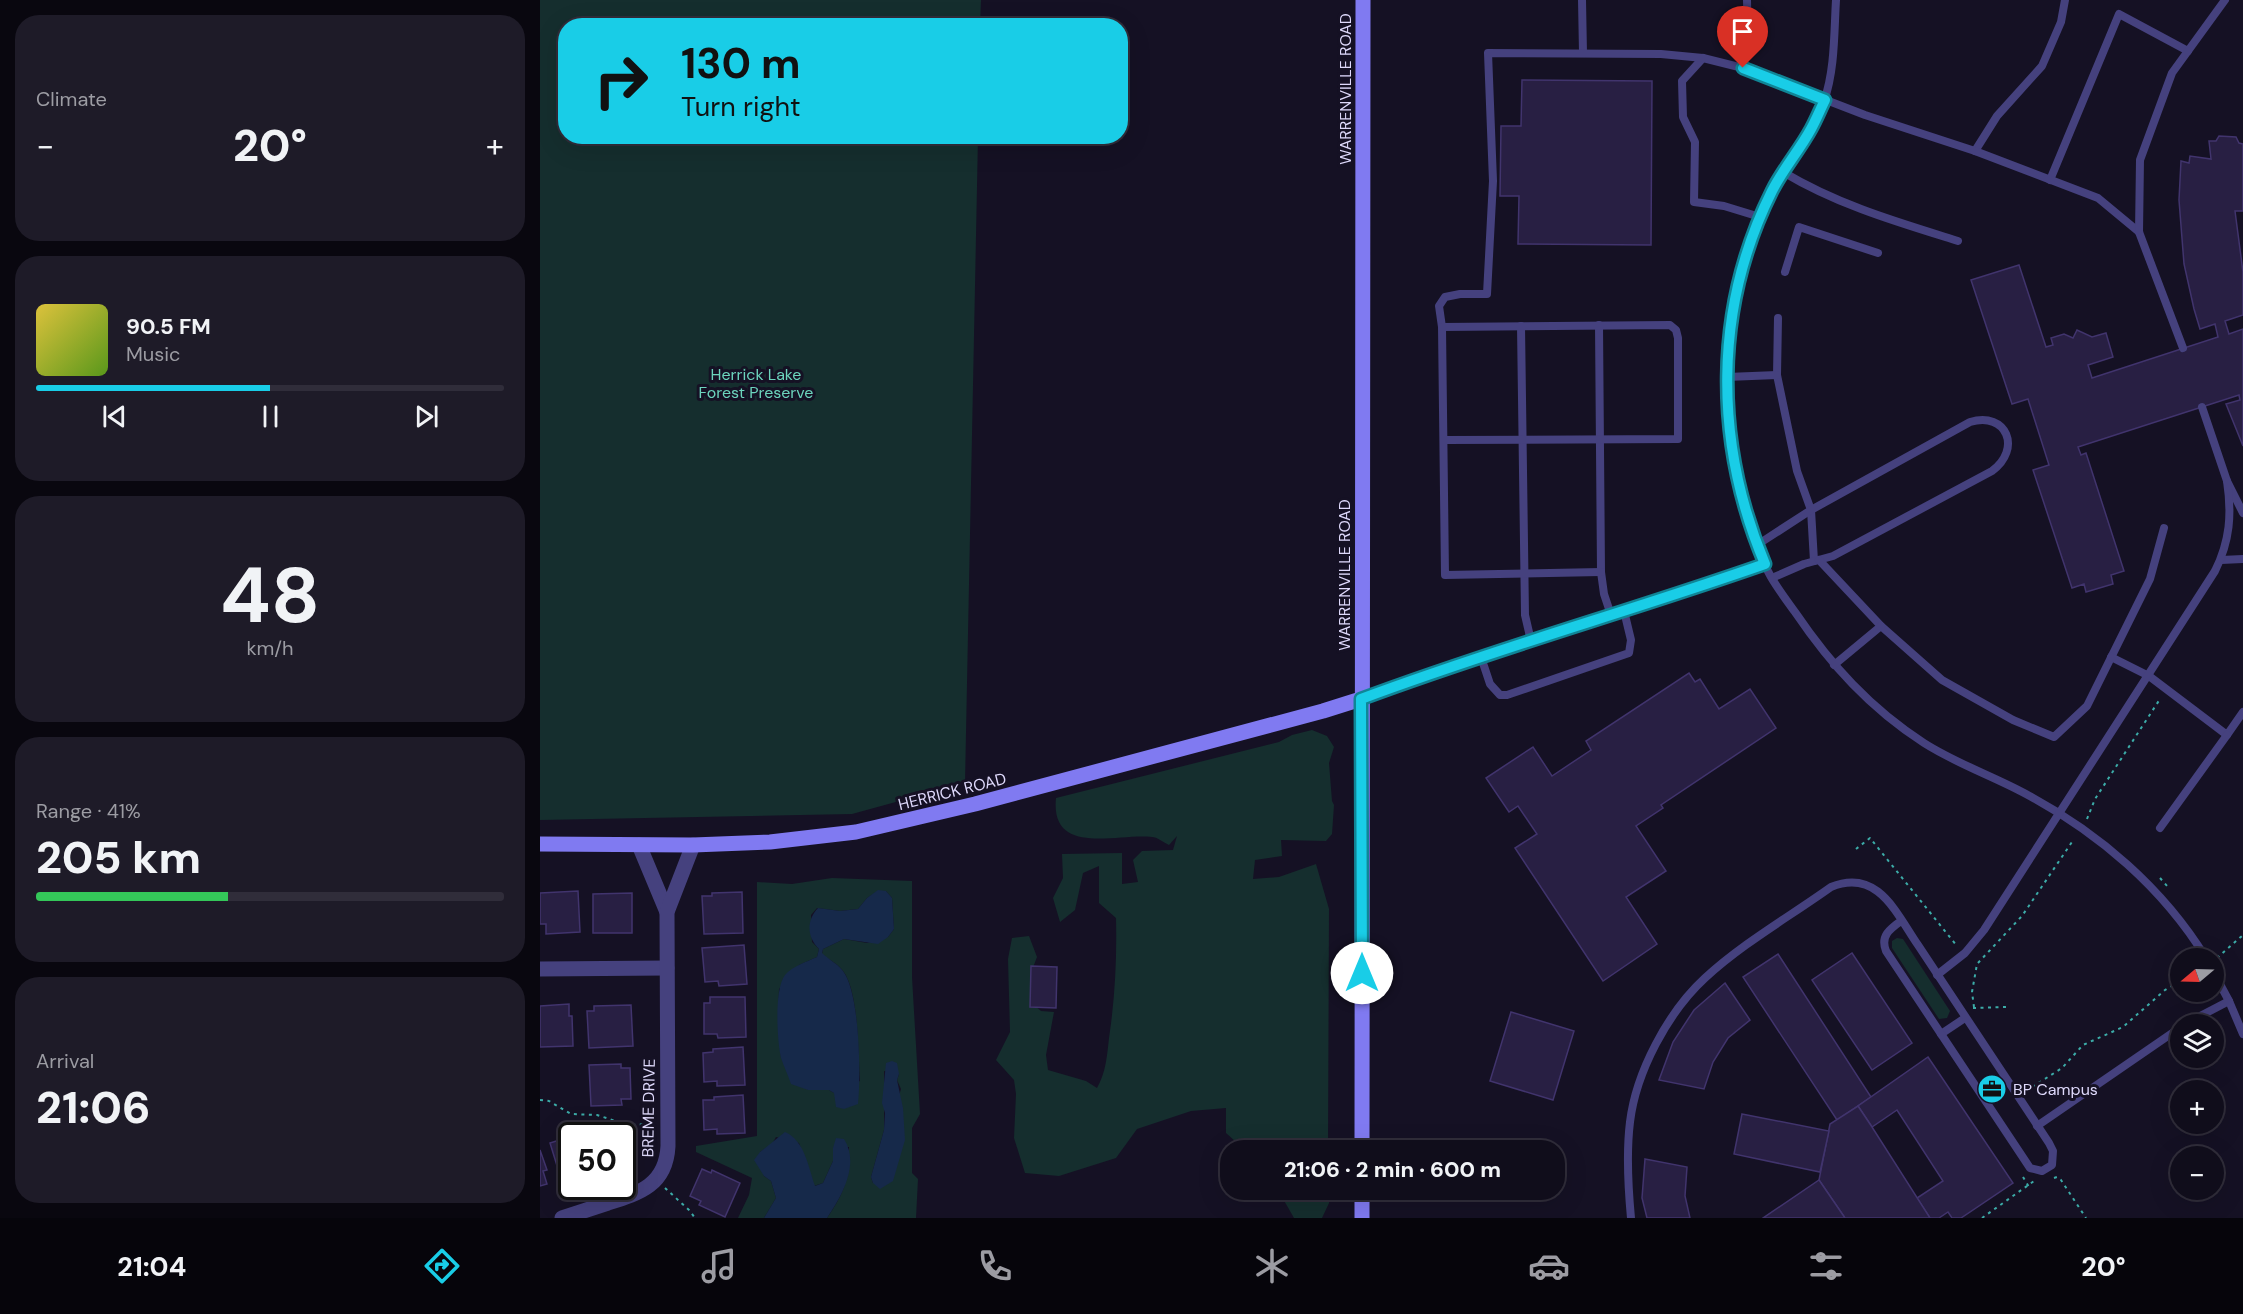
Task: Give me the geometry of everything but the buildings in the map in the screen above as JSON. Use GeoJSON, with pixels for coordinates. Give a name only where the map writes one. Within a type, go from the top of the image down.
{"type":"FeatureCollection","features":[{"type":"Feature","properties":{"kind":"main road","name":"WARRENVILLE ROAD"},"geometry":{"type":"LineString","coordinates":[[1362,1140],[1363,0]]}},
{"type":"Feature","properties":{"kind":"main road","name":"HERRICK ROAD"},"geometry":{"type":"LineString","coordinates":[[540,844],[693,845],[814,838],[880,828],[986,802],[1361,699]]}},
{"type":"Feature","properties":{"kind":"main road"},"geometry":{"type":"LineString","coordinates":[[1362,1200],[1362,1218]]}},
{"type":"Feature","properties":{"kind":"street","name":"BREME DRIVE"},"geometry":{"type":"LineString","coordinates":[[639,844],[667,912]]}},
{"type":"Feature","properties":{"kind":"street","name":"BREME DRIVE"},"geometry":{"type":"LineString","coordinates":[[562,1218],[634,1195],[652,1185],[664,1169],[668,1146],[667,912],[693,845]]}},
{"type":"Feature","properties":{"kind":"street"},"geometry":{"type":"LineString","coordinates":[[540,969],[667,968]]}},
{"type":"Feature","properties":{"kind":"lane"},"geometry":{"type":"LineString","coordinates":[[1582,0],[1582,53]]}},
{"type":"Feature","properties":{"kind":"lane"},"geometry":{"type":"LineString","coordinates":[[1743,68],[1748,43],[1747,0]]}},
{"type":"Feature","properties":{"kind":"lane"},"geometry":{"type":"LineString","coordinates":[[1836,0],[1831,66],[1825,100],[1811,130],[1783,172],[1760,217],[1732,309],[1726,358],[1731,445],[1742,495],[1757,545],[1772,578],[1846,680],[1897,725],[1927,745],[1959,764],[2025,794],[2113,851],[2143,879],[2179,920],[2199,948]]}},
{"type":"Feature","properties":{"kind":"lane"},"geometry":{"type":"LineString","coordinates":[[1975,151],[1997,116],[2042,66],[2061,22],[2065,0]]}},
{"type":"Feature","properties":{"kind":"lane"},"geometry":{"type":"LineString","coordinates":[[2183,348],[2139,232],[2140,160],[2172,73],[2225,0]]}},
{"type":"Feature","properties":{"kind":"lane"},"geometry":{"type":"LineString","coordinates":[[2050,180],[2118,14],[2188,51]]}},
{"type":"Feature","properties":{"kind":"lane"},"geometry":{"type":"LineString","coordinates":[[1601,572],[1445,574],[1442,327],[1439,306],[1445,297],[1460,294],[1487,294],[1493,181],[1488,53],[1660,54],[1703,58],[1743,68],[1825,100],[1975,151],[2098,198],[2139,232]]}},
{"type":"Feature","properties":{"kind":"lane"},"geometry":{"type":"LineString","coordinates":[[1703,58],[1682,81],[1683,117],[1695,142],[1694,202],[1724,206],[1760,217]]}},
{"type":"Feature","properties":{"kind":"lane"},"geometry":{"type":"LineString","coordinates":[[1783,172],[1815,191],[1889,219],[1958,241]]}},
{"type":"Feature","properties":{"kind":"lane"},"geometry":{"type":"LineString","coordinates":[[1785,272],[1799,227],[1878,253]]}},
{"type":"Feature","properties":{"kind":"lane"},"geometry":{"type":"LineString","coordinates":[[1779,318],[1777,375],[1797,471],[1811,510],[1816,560],[1881,626],[1942,680],[2013,720],[2054,737],[2087,706],[2150,579],[2164,528]]}},
{"type":"Feature","properties":{"kind":"lane"},"geometry":{"type":"LineString","coordinates":[[1599,325],[1601,572],[1604,594],[1611,615]]}},
{"type":"Feature","properties":{"kind":"lane"},"geometry":{"type":"LineString","coordinates":[[1442,327],[1670,325],[1676,330],[1678,338],[1678,439],[1444,440]]}},
{"type":"Feature","properties":{"kind":"lane"},"geometry":{"type":"LineString","coordinates":[[1521,326],[1525,615],[1531,641]]}},
{"type":"Feature","properties":{"kind":"lane"},"geometry":{"type":"LineString","coordinates":[[1727,377],[1777,375]]}},
{"type":"Feature","properties":{"kind":"lane"},"geometry":{"type":"LineString","coordinates":[[2202,406],[2227,481],[2243,513]]}},
{"type":"Feature","properties":{"kind":"lane"},"geometry":{"type":"LineString","coordinates":[[1757,545],[1811,510],[1970,422],[1980,419],[1990,420],[2000,425],[2007,434],[2009,446],[2007,455],[1992,471],[1833,556],[1816,560],[1772,578]]}},
{"type":"Feature","properties":{"kind":"lane"},"geometry":{"type":"LineString","coordinates":[[1937,975],[1965,953],[1984,930],[2149,676],[2221,560],[2226,548],[2230,524],[2227,481]]}},
{"type":"Feature","properties":{"kind":"lane"},"geometry":{"type":"LineString","coordinates":[[2221,560],[2243,560]]}},
{"type":"Feature","properties":{"kind":"lane"},"geometry":{"type":"LineString","coordinates":[[1361,699],[1481,657],[1765,564]]}},
{"type":"Feature","properties":{"kind":"lane"},"geometry":{"type":"LineString","coordinates":[[1481,657],[1490,684],[1500,695],[1507,695],[1629,653],[1631,640],[1624,611]]}},
{"type":"Feature","properties":{"kind":"lane"},"geometry":{"type":"LineString","coordinates":[[1834,665],[1881,626]]}},
{"type":"Feature","properties":{"kind":"lane"},"geometry":{"type":"LineString","coordinates":[[2112,657],[2149,676],[2227,735]]}},
{"type":"Feature","properties":{"kind":"lane"},"geometry":{"type":"LineString","coordinates":[[2160,828],[2243,712]]}},
{"type":"Feature","properties":{"kind":"lane"},"geometry":{"type":"LineString","coordinates":[[1631,1218],[1627,1180],[1630,1120],[1646,1065],[1682,1005],[1703,980],[1751,943],[1831,887],[1856,881],[1872,886],[1882,895],[1901,921],[2053,1151],[2052,1165],[2042,1171],[2030,1168],[1884,946],[1883,940],[1886,933],[1901,921]]}},
{"type":"Feature","properties":{"kind":"lane"},"geometry":{"type":"LineString","coordinates":[[2224,992],[2243,1034]]}},
{"type":"Feature","properties":{"kind":"lane"},"geometry":{"type":"LineString","coordinates":[[2204,1014],[2229,1001]]}},
{"type":"Feature","properties":{"kind":"lane"},"geometry":{"type":"LineString","coordinates":[[1941,1034],[1965,1018]]}},
{"type":"Feature","properties":{"kind":"lane"},"geometry":{"type":"LineString","coordinates":[[2037,1126],[2170,1035]]}},
{"type":"Feature","properties":{"kind":"path"},"geometry":{"type":"LineString","coordinates":[[2085,821],[2095,799],[2163,694]]}},
{"type":"Feature","properties":{"kind":"path"},"geometry":{"type":"LineString","coordinates":[[1856,849],[1870,838],[1952,940],[1977,964]]}},
{"type":"Feature","properties":{"kind":"path"},"geometry":{"type":"LineString","coordinates":[[1974,1007],[1972,992],[1977,964],[2022,916],[2074,839]]}},
{"type":"Feature","properties":{"kind":"path"},"geometry":{"type":"LineString","coordinates":[[2224,951],[2243,935]]}},
{"type":"Feature","properties":{"kind":"path"},"geometry":{"type":"LineString","coordinates":[[2018,1096],[2066,1064],[2083,1045],[2123,1027],[2170,987]]}},
{"type":"Feature","properties":{"kind":"path"},"geometry":{"type":"LineString","coordinates":[[540,1100],[554,1103],[567,1113],[597,1115],[616,1122]]}},
{"type":"Feature","properties":{"kind":"path"},"geometry":{"type":"LineString","coordinates":[[636,1125],[651,1124]]}},
{"type":"Feature","properties":{"kind":"path"},"geometry":{"type":"LineString","coordinates":[[2045,1181],[2057,1177],[2061,1180],[2086,1218]]}},
{"type":"Feature","properties":{"kind":"path"},"geometry":{"type":"LineString","coordinates":[[1982,1218],[2029,1187],[2034,1180],[2038,1182]]}},
{"type":"Feature","properties":{"kind":"path"},"geometry":{"type":"LineString","coordinates":[[663,1186],[695,1218]]}},
{"type":"Feature","properties":{"kind":"green space","name":"Herrick Lake Forest Preserve"},"geometry":{"type":"Polygon","coordinates":[[[540,0],[981,0],[980,18],[558,18],[558,144],[978,144],[965,783],[852,814],[540,820],[540,0]]]}},
{"type":"Feature","properties":{"kind":"green space"},"geometry":{"type":"Polygon","coordinates":[[[1312,730],[1327,736],[1334,747],[1329,763],[1334,805],[1332,834],[1326,841],[1281,840],[1282,856],[1255,860],[1253,879],[1279,877],[1316,864],[1329,909],[1328,1140],[1234,1140],[1226,1133],[1226,1108],[1191,1111],[1137,1129],[1116,1158],[1059,1176],[1025,1173],[1014,1138],[1016,1094],[1014,1080],[996,1060],[1010,1032],[1008,959],[1012,938],[1029,936],[1037,957],[1032,970],[1033,1004],[1041,1011],[1054,1012],[1046,1055],[1048,1070],[1086,1081],[1097,1088],[1106,1064],[1113,1008],[1116,918],[1099,903],[1099,866],[1083,873],[1075,910],[1060,922],[1053,898],[1063,878],[1062,854],[1122,853],[1122,884],[1138,882],[1133,860],[1142,851],[1173,850],[1177,836],[1169,845],[1152,837],[1089,838],[1075,835],[1064,828],[1057,816],[1056,798],[1279,742],[1292,735],[1312,730]]]}},
{"type":"Feature","properties":{"kind":"green space"},"geometry":{"type":"Polygon","coordinates":[[[832,878],[912,881],[912,977],[920,1114],[912,1128],[912,1173],[918,1179],[916,1218],[827,1218],[845,1185],[849,1147],[833,1148],[833,1161],[823,1183],[814,1186],[799,1143],[776,1137],[772,1144],[760,1152],[764,1176],[771,1181],[776,1198],[764,1218],[738,1218],[749,1195],[752,1178],[696,1152],[696,1146],[757,1136],[757,882],[792,884],[832,878]],[[878,891],[867,898],[858,909],[840,911],[817,908],[811,915],[812,942],[819,949],[817,957],[799,965],[779,989],[778,1024],[781,1057],[808,1090],[829,1090],[834,1093],[860,1081],[857,1023],[852,993],[843,971],[822,954],[823,949],[844,939],[867,943],[888,937],[894,929],[892,898],[886,891],[878,891]],[[884,1071],[884,1130],[871,1177],[873,1183],[901,1089],[897,1080],[899,1074],[884,1071]]]}},
{"type":"Feature","properties":{"kind":"green space"},"geometry":{"type":"Polygon","coordinates":[[[1897,938],[1903,939],[1950,1011],[1947,1018],[1939,1019],[1892,948],[1892,941],[1897,938]]]}},
{"type":"Feature","properties":{"kind":"green space"},"geometry":{"type":"Polygon","coordinates":[[[1284,1200],[1329,1200],[1322,1218],[1294,1218],[1284,1200]]]}},
{"type":"Feature","properties":{"kind":"water"},"geometry":{"type":"Polygon","coordinates":[[[878,890],[886,891],[892,898],[894,929],[888,937],[878,944],[844,939],[823,949],[822,953],[843,971],[849,982],[856,1015],[859,1055],[858,1104],[844,1109],[836,1107],[834,1093],[829,1090],[808,1090],[791,1084],[781,1058],[777,1015],[779,991],[788,972],[817,957],[819,949],[810,934],[810,924],[818,908],[840,911],[858,909],[878,890]]]}},
{"type":"Feature","properties":{"kind":"water"},"geometry":{"type":"Polygon","coordinates":[[[892,1061],[897,1063],[899,1074],[897,1080],[903,1108],[905,1140],[893,1181],[880,1189],[873,1183],[871,1177],[884,1130],[885,1113],[882,1103],[886,1063],[892,1061]]]}},
{"type":"Feature","properties":{"kind":"water"},"geometry":{"type":"Polygon","coordinates":[[[785,1132],[797,1141],[801,1148],[815,1186],[823,1183],[833,1161],[836,1138],[844,1139],[850,1159],[850,1169],[843,1190],[827,1218],[764,1218],[776,1198],[771,1181],[764,1176],[754,1160],[760,1152],[785,1132]]]}},
{"type":"Feature","properties":{"kind":"place","name":"BP Campus"},"geometry":{"type":"Point","coordinates":[1992,1089]}},
{"type":"Feature","properties":{"kind":"route"},"geometry":{"type":"LineString","coordinates":[[1362,973],[1361,699],[1481,657],[1674,596],[1765,564],[1742,495],[1731,445],[1726,358],[1732,309],[1754,232],[1772,191],[1793,154],[1811,130],[1825,100],[1743,68]]}}]}
